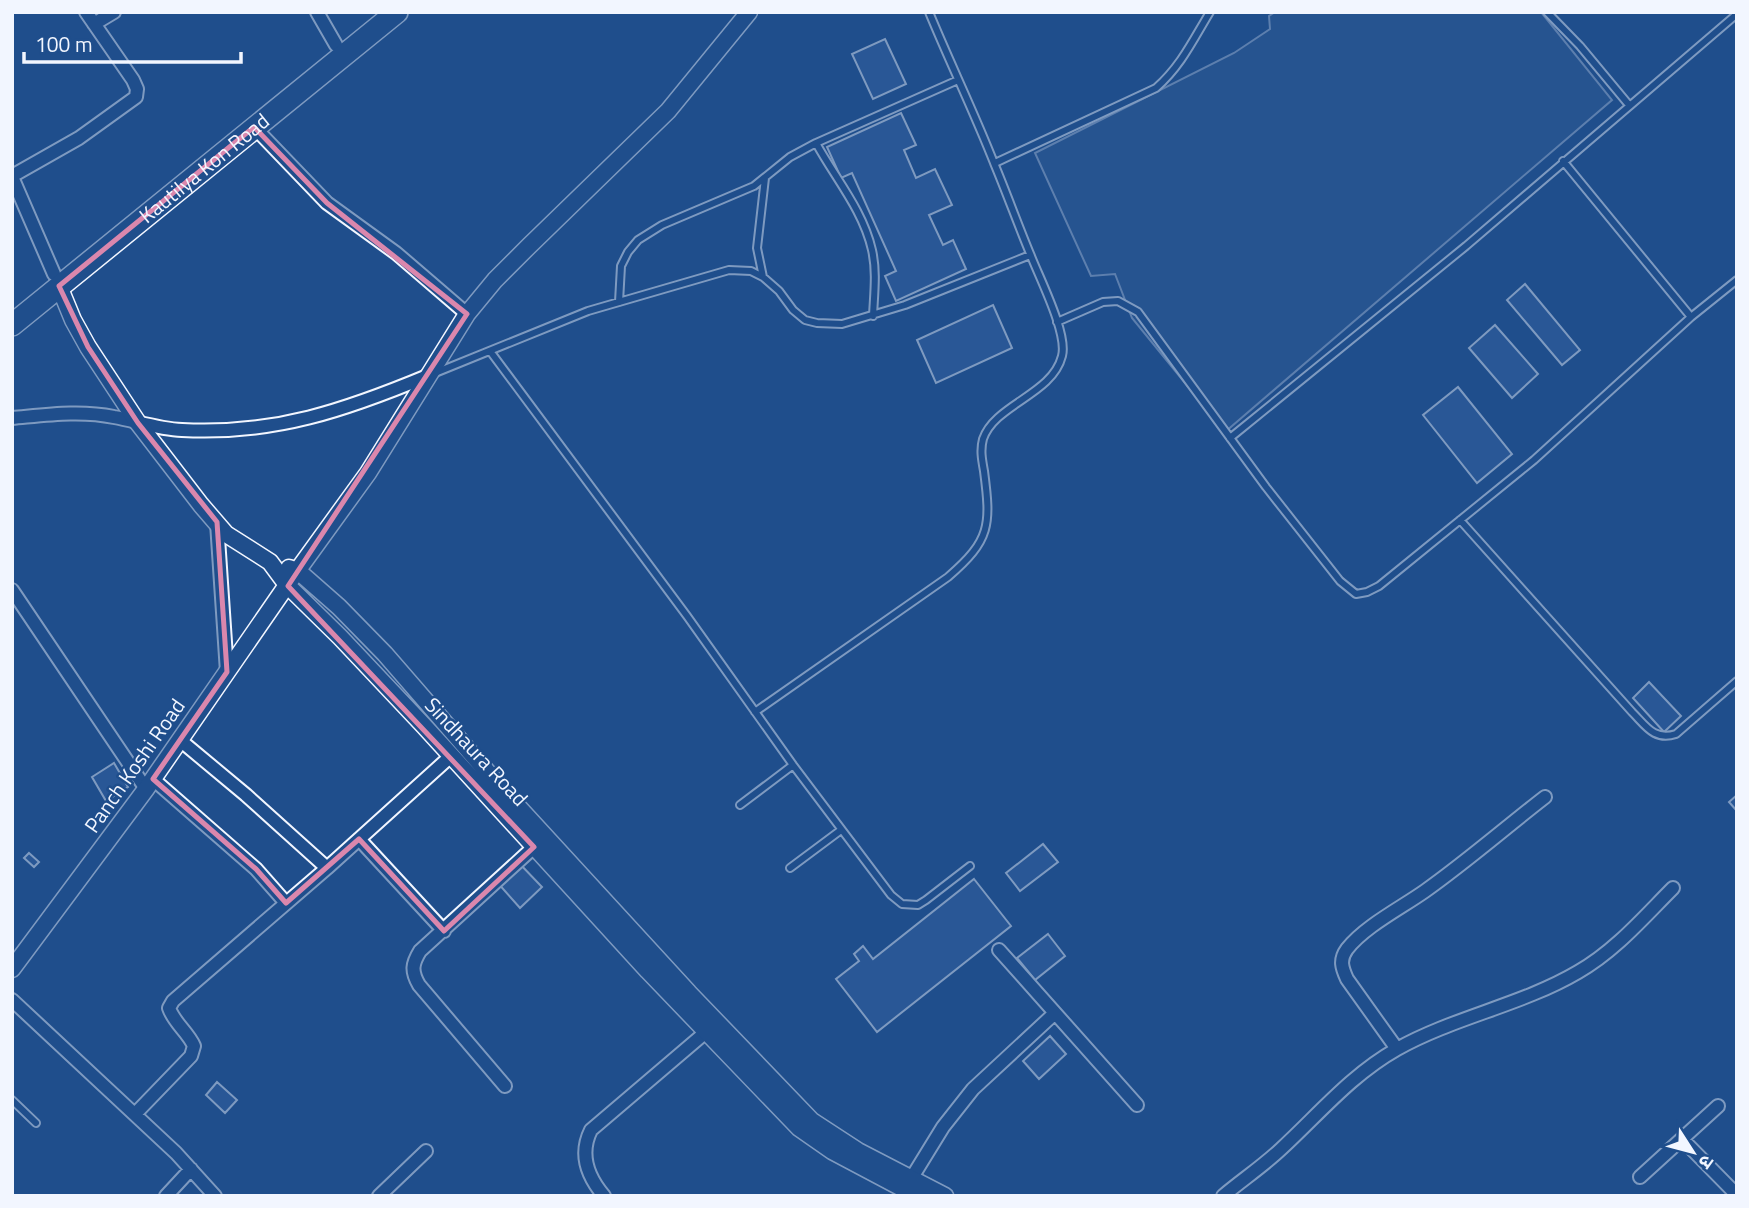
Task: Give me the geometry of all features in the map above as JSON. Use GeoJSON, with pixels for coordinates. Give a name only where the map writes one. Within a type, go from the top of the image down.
{"type":"FeatureCollection","features":[{"type":"Feature","properties":{"kind":"highway","name":"Kautilya Kon Road"},"geometry":{"type":"LineString","coordinates":[[12,325],[57,280],[206,147],[375,12]]}},
{"type":"Feature","properties":{"kind":"highway","name":"Kautilya Kon Road"},"geometry":{"type":"LineString","coordinates":[[12,308],[57,280],[397,12]]}},
{"type":"Feature","properties":{"kind":"street"},"geometry":{"type":"LineString","coordinates":[[57,280],[12,176],[79,138],[136,97],[137,89],[86,12]]}},
{"type":"Feature","properties":{"kind":"street"},"geometry":{"type":"LineString","coordinates":[[94,24],[114,12]]}},
{"type":"Feature","properties":{"kind":"street"},"geometry":{"type":"LineString","coordinates":[[317,12],[336,45]]}},
{"type":"Feature","properties":{"kind":"street","name":"Panch Koshi Road"},"geometry":{"type":"LineString","coordinates":[[12,969],[150,784],[368,473],[467,314],[528,246],[667,111],[749,12]]}},
{"type":"Feature","properties":{"kind":"street"},"geometry":{"type":"LineString","coordinates":[[254,127],[327,203],[396,253],[467,314]]}},
{"type":"Feature","properties":{"kind":"street","name":"Sindhaura Road"},"geometry":{"type":"LineString","coordinates":[[57,280],[83,338],[138,423],[226,534],[270,562],[287,585],[340,637],[706,1032],[799,1128],[832,1151],[917,1196]]}},
{"type":"Feature","properties":{"kind":"street"},"geometry":{"type":"LineString","coordinates":[[12,418],[85,413],[178,430],[211,431],[294,423],[372,399],[430,375]]}},
{"type":"Feature","properties":{"kind":"street"},"geometry":{"type":"LineString","coordinates":[[217,522],[227,672]]}},
{"type":"Feature","properties":{"kind":"street"},"geometry":{"type":"LineString","coordinates":[[270,562],[298,571],[339,607],[385,654],[510,798],[689,993],[812,1121],[858,1151],[945,1196]]}},
{"type":"Feature","properties":{"kind":"street"},"geometry":{"type":"LineString","coordinates":[[12,590],[150,784],[256,869],[286,904]]}},
{"type":"Feature","properties":{"kind":"street"},"geometry":{"type":"LineString","coordinates":[[180,740],[327,868]]}},
{"type":"Feature","properties":{"kind":"street"},"geometry":{"type":"LineString","coordinates":[[135,1114],[191,1056],[194,1046],[169,1008],[173,1001],[451,756]]}},
{"type":"Feature","properties":{"kind":"street"},"geometry":{"type":"LineString","coordinates":[[1397,1049],[1347,979],[1342,958],[1347,949],[1363,934],[1428,889],[1545,797]]}},
{"type":"Feature","properties":{"kind":"street"},"geometry":{"type":"LineString","coordinates":[[359,839],[444,931]]}},
{"type":"Feature","properties":{"kind":"street"},"geometry":{"type":"LineString","coordinates":[[505,1086],[419,985],[413,975],[413,963],[420,951],[534,846]]}},
{"type":"Feature","properties":{"kind":"street"},"geometry":{"type":"LineString","coordinates":[[1223,1196],[1279,1151],[1353,1078],[1397,1049],[1580,972],[1631,931],[1674,888]]}},
{"type":"Feature","properties":{"kind":"street"},"geometry":{"type":"LineString","coordinates":[[999,950],[1138,1105]]}},
{"type":"Feature","properties":{"kind":"street"},"geometry":{"type":"LineString","coordinates":[[12,1000],[135,1114],[215,1196]]}},
{"type":"Feature","properties":{"kind":"street"},"geometry":{"type":"LineString","coordinates":[[911,1178],[960,1103],[1055,1013]]}},
{"type":"Feature","properties":{"kind":"street"},"geometry":{"type":"LineString","coordinates":[[604,1196],[590,1178],[586,1162],[584,1144],[591,1130],[706,1032]]}},
{"type":"Feature","properties":{"kind":"street"},"geometry":{"type":"LineString","coordinates":[[1640,1177],[1718,1106]]}},
{"type":"Feature","properties":{"kind":"street"},"geometry":{"type":"LineString","coordinates":[[1682,1139],[1737,1195]]}},
{"type":"Feature","properties":{"kind":"street"},"geometry":{"type":"LineString","coordinates":[[379,1196],[426,1152]]}},
{"type":"Feature","properties":{"kind":"street"},"geometry":{"type":"LineString","coordinates":[[166,1196],[191,1169]]}},
{"type":"Feature","properties":{"kind":"lane"},"geometry":{"type":"LineString","coordinates":[[755,712],[948,577],[969,559],[982,542],[988,523],[988,499],[981,448],[984,437],[996,421],[1045,382],[1062,356],[1062,340],[1057,323],[995,163],[929,12]]}},
{"type":"Feature","properties":{"kind":"lane"},"geometry":{"type":"LineString","coordinates":[[995,163],[1156,88],[1183,59],[1210,12]]}},
{"type":"Feature","properties":{"kind":"lane"},"geometry":{"type":"LineString","coordinates":[[1547,12],[1580,46],[1629,105]]}},
{"type":"Feature","properties":{"kind":"lane"},"geometry":{"type":"LineString","coordinates":[[1230,438],[1466,246],[1737,15]]}},
{"type":"Feature","properties":{"kind":"lane"},"geometry":{"type":"LineString","coordinates":[[619,302],[621,266],[638,240],[662,225],[754,186],[790,157],[816,143],[958,80]]}},
{"type":"Feature","properties":{"kind":"lane"},"geometry":{"type":"LineString","coordinates":[[816,143],[832,173],[853,203],[872,247],[876,279],[873,316]]}},
{"type":"Feature","properties":{"kind":"lane"},"geometry":{"type":"LineString","coordinates":[[1563,161],[1691,317]]}},
{"type":"Feature","properties":{"kind":"lane"},"geometry":{"type":"LineString","coordinates":[[763,277],[757,248],[765,178]]}},
{"type":"Feature","properties":{"kind":"lane"},"geometry":{"type":"LineString","coordinates":[[430,375],[588,311],[729,271],[751,271],[763,277],[805,320],[842,324],[873,316],[1030,255]]}},
{"type":"Feature","properties":{"kind":"lane"},"geometry":{"type":"LineString","coordinates":[[1057,323],[1103,302],[1118,301],[1138,312],[1266,487],[1340,581],[1356,594],[1379,586],[1534,460],[1691,317],[1737,280]]}},
{"type":"Feature","properties":{"kind":"lane"},"geometry":{"type":"LineString","coordinates":[[490,351],[887,889],[902,904],[918,905],[970,866]]}},
{"type":"Feature","properties":{"kind":"lane"},"geometry":{"type":"LineString","coordinates":[[1460,520],[1632,712],[1656,734],[1665,737],[1676,734],[1737,681]]}},
{"type":"Feature","properties":{"kind":"lane"},"geometry":{"type":"LineString","coordinates":[[740,805],[793,765]]}},
{"type":"Feature","properties":{"kind":"lane"},"geometry":{"type":"LineString","coordinates":[[790,868],[841,830]]}},
{"type":"Feature","properties":{"kind":"lane"},"geometry":{"type":"LineString","coordinates":[[12,1100],[36,1123]]}},
{"type":"Feature","properties":{"kind":"highlighted area"},"geometry":{"type":"Polygon","coordinates":[[[254,127],[327,203],[467,314],[288,586],[534,847],[444,931],[359,839],[286,903],[256,869],[153,779],[227,672],[217,522],[138,423],[88,347],[59,286],[254,127]]]}},
{"type":"Feature","properties":{"kind":"shaded area"},"geometry":{"type":"Polygon","coordinates":[[[1275,12],[1541,12],[1612,100],[1225,432],[1132,318],[1115,274],[1091,276],[1035,153],[1234,53],[1270,29],[1269,16],[1275,12]]]}},
{"type":"Feature","properties":{"kind":"building"},"geometry":{"type":"Polygon","coordinates":[[[885,39],[906,84],[873,99],[852,54],[885,39]]]}},
{"type":"Feature","properties":{"kind":"building"},"geometry":{"type":"Polygon","coordinates":[[[901,113],[916,145],[904,150],[916,178],[935,169],[952,205],[929,215],[943,245],[953,240],[966,269],[896,301],[885,276],[896,271],[852,173],[841,178],[827,147],[901,113]]]}},
{"type":"Feature","properties":{"kind":"building"},"geometry":{"type":"Polygon","coordinates":[[[1525,284],[1580,350],[1562,365],[1507,300],[1525,284]]]}},
{"type":"Feature","properties":{"kind":"building"},"geometry":{"type":"Polygon","coordinates":[[[993,305],[1012,348],[936,383],[917,340],[993,305]]]}},
{"type":"Feature","properties":{"kind":"building"},"geometry":{"type":"Polygon","coordinates":[[[1495,325],[1538,374],[1512,398],[1469,348],[1495,325]]]}},
{"type":"Feature","properties":{"kind":"building"},"geometry":{"type":"Polygon","coordinates":[[[1458,387],[1512,454],[1477,483],[1423,415],[1458,387]]]}},
{"type":"Feature","properties":{"kind":"building"},"geometry":{"type":"Polygon","coordinates":[[[1649,682],[1681,716],[1664,732],[1633,698],[1649,682]]]}},
{"type":"Feature","properties":{"kind":"building"},"geometry":{"type":"Polygon","coordinates":[[[114,763],[128,787],[106,801],[92,777],[114,763]]]}},
{"type":"Feature","properties":{"kind":"building"},"geometry":{"type":"Polygon","coordinates":[[[1737,795],[1737,811],[1729,802],[1737,795]]]}},
{"type":"Feature","properties":{"kind":"building"},"geometry":{"type":"Polygon","coordinates":[[[1043,844],[1058,862],[1020,891],[1006,873],[1043,844]]]}},
{"type":"Feature","properties":{"kind":"building"},"geometry":{"type":"Polygon","coordinates":[[[29,853],[39,862],[34,867],[24,858],[29,853]]]}},
{"type":"Feature","properties":{"kind":"building"},"geometry":{"type":"Polygon","coordinates":[[[518,862],[542,887],[520,908],[497,882],[518,862]]]}},
{"type":"Feature","properties":{"kind":"building"},"geometry":{"type":"Polygon","coordinates":[[[974,879],[1011,926],[877,1032],[836,979],[859,961],[854,954],[863,946],[873,959],[974,879]]]}},
{"type":"Feature","properties":{"kind":"building"},"geometry":{"type":"Polygon","coordinates":[[[1048,934],[1065,956],[1035,980],[1017,958],[1048,934]]]}},
{"type":"Feature","properties":{"kind":"building"},"geometry":{"type":"Polygon","coordinates":[[[1050,1036],[1066,1054],[1039,1079],[1023,1061],[1050,1036]]]}},
{"type":"Feature","properties":{"kind":"building"},"geometry":{"type":"Polygon","coordinates":[[[217,1082],[237,1100],[225,1113],[206,1095],[217,1082]]]}}]}
